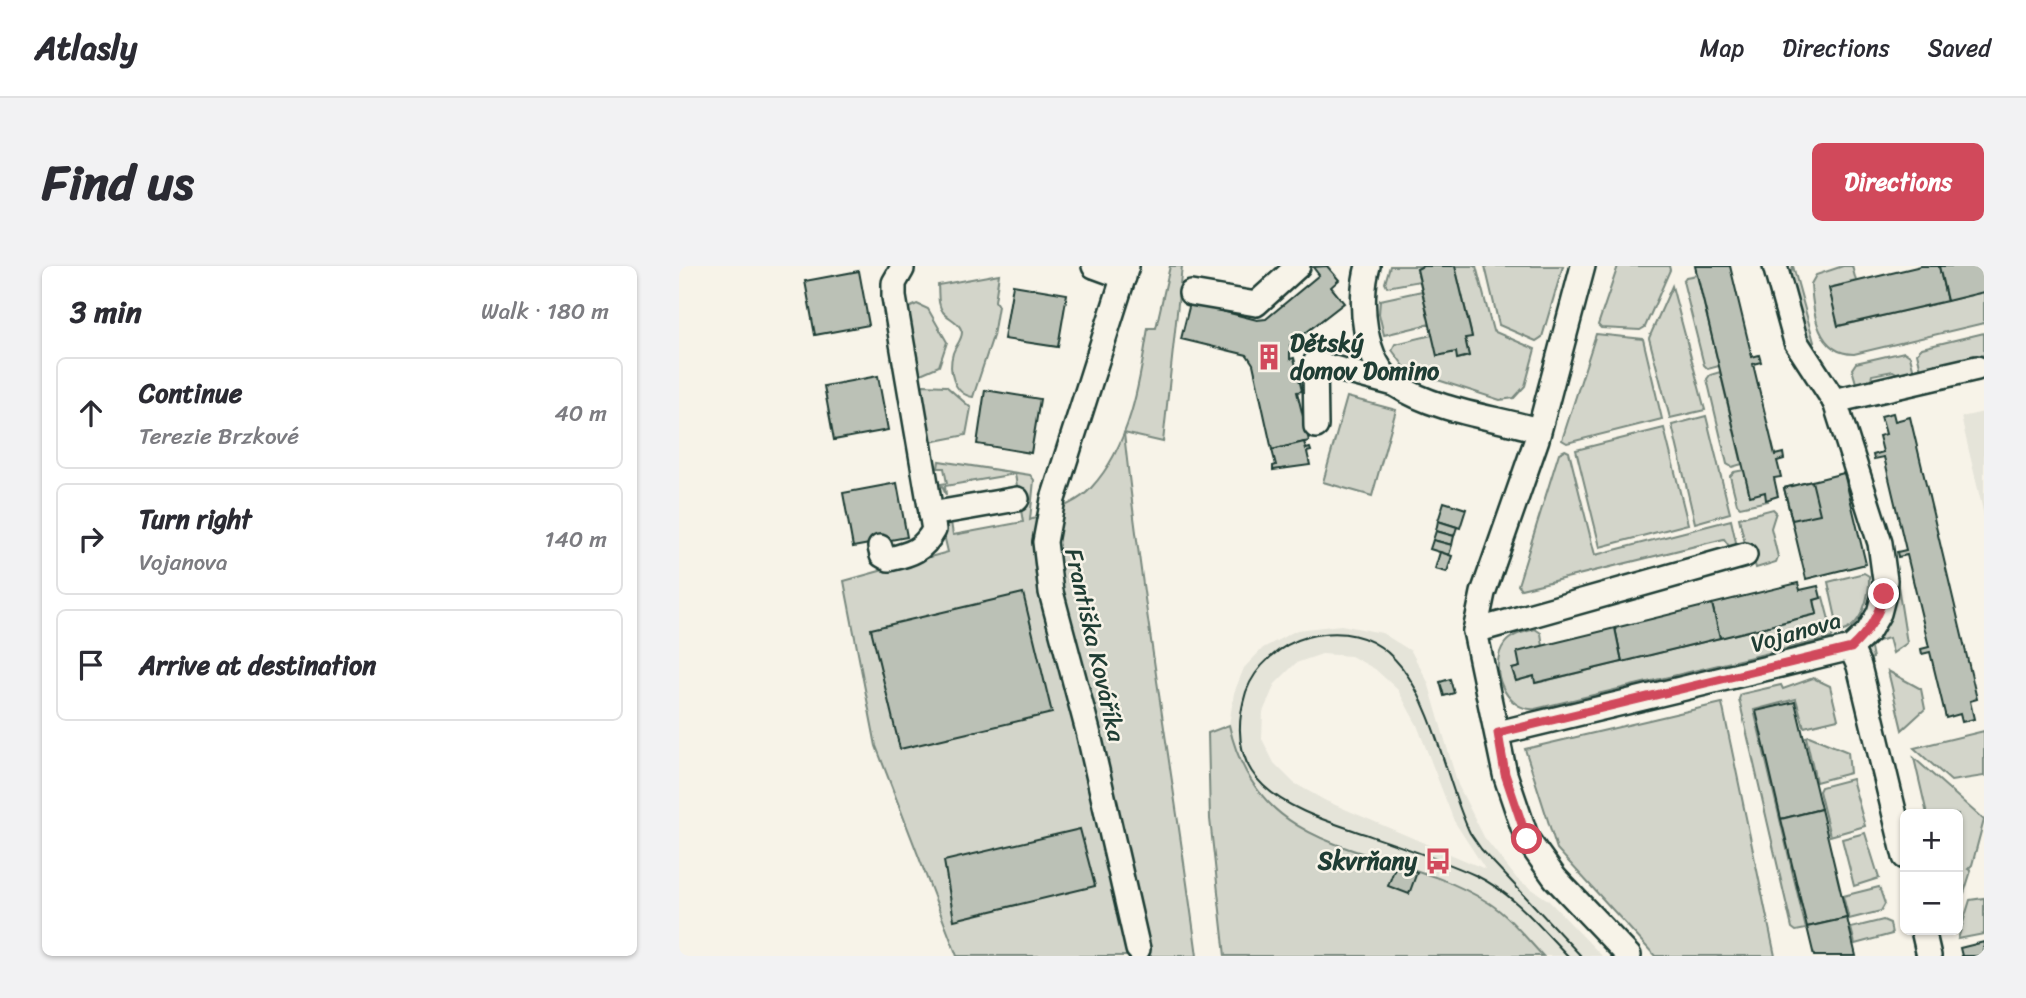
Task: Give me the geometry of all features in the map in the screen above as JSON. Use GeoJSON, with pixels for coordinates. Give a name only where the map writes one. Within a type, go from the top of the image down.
{"type":"FeatureCollection","features":[{"type":"Feature","properties":{"kind":"street","name":"Františka Kováříka"},"geometry":{"type":"LineString","coordinates":[[1094,266],[1126,271],[1053,499],[1045,542],[1051,592],[1088,731],[1138,949]]}},
{"type":"Feature","properties":{"kind":"street"},"geometry":{"type":"LineString","coordinates":[[1191,293],[1256,304],[1298,266]]}},
{"type":"Feature","properties":{"kind":"street"},"geometry":{"type":"LineString","coordinates":[[1368,266],[1363,318],[1377,360],[1394,384]]}},
{"type":"Feature","properties":{"kind":"street"},"geometry":{"type":"LineString","coordinates":[[1583,266],[1538,430],[1483,593],[1475,631],[1505,774],[1527,839],[1555,878],[1629,956]]}},
{"type":"Feature","properties":{"kind":"street","name":"Vojanova"},"geometry":{"type":"LineString","coordinates":[[1498,733],[1851,648],[1868,632],[1879,613],[1885,580],[1880,543],[1834,402],[1796,342],[1775,266]]}},
{"type":"Feature","properties":{"kind":"street"},"geometry":{"type":"LineString","coordinates":[[880,547],[883,555],[889,559],[925,547],[935,530],[894,297],[894,283],[908,267]]}},
{"type":"Feature","properties":{"kind":"street"},"geometry":{"type":"LineString","coordinates":[[1316,426],[1315,363],[1394,384],[1433,402],[1538,430]]}},
{"type":"Feature","properties":{"kind":"street"},"geometry":{"type":"LineString","coordinates":[[1834,402],[1977,368]]}},
{"type":"Feature","properties":{"kind":"street"},"geometry":{"type":"LineString","coordinates":[[932,514],[1017,499]]}},
{"type":"Feature","properties":{"kind":"street"},"geometry":{"type":"LineString","coordinates":[[1475,631],[1745,555]]}},
{"type":"Feature","properties":{"kind":"street"},"geometry":{"type":"LineString","coordinates":[[1851,648],[1859,666],[1900,836]]}},
{"type":"Feature","properties":{"kind":"street"},"geometry":{"type":"LineString","coordinates":[[1924,935],[1929,956]]}},
{"type":"Feature","properties":{"kind":"shaded area"},"geometry":{"type":"Polygon","coordinates":[[[1170,266],[1182,266],[1163,442],[1124,433],[1137,391],[1148,328],[1156,328],[1170,266]]]}},
{"type":"Feature","properties":{"kind":"shaded area"},"geometry":{"type":"Polygon","coordinates":[[[1390,266],[1424,267],[1417,269],[1420,281],[1387,287],[1385,283],[1390,266]]]}},
{"type":"Feature","properties":{"kind":"shaded area"},"geometry":{"type":"Polygon","coordinates":[[[1455,266],[1476,266],[1493,331],[1535,349],[1525,386],[1514,398],[1500,400],[1416,373],[1404,366],[1392,350],[1395,344],[1432,335],[1456,352],[1458,359],[1469,356],[1465,338],[1472,336],[1455,266]]]}},
{"type":"Feature","properties":{"kind":"shaded area"},"geometry":{"type":"Polygon","coordinates":[[[1485,266],[1563,266],[1542,337],[1536,341],[1499,325],[1485,266]]]}},
{"type":"Feature","properties":{"kind":"shaded area"},"geometry":{"type":"Polygon","coordinates":[[[1618,266],[1669,266],[1670,270],[1645,327],[1640,330],[1601,328],[1598,325],[1618,266]]]}},
{"type":"Feature","properties":{"kind":"shaded area"},"geometry":{"type":"Polygon","coordinates":[[[1793,266],[1814,342],[1810,345],[1792,294],[1793,266]]]}},
{"type":"Feature","properties":{"kind":"shaded area"},"geometry":{"type":"Polygon","coordinates":[[[1843,266],[1852,266],[1856,281],[1829,288],[1839,326],[1984,292],[1984,323],[1854,354],[1842,352],[1825,340],[1820,330],[1813,308],[1811,284],[1816,275],[1843,266]]]}},
{"type":"Feature","properties":{"kind":"shaded area"},"geometry":{"type":"Polygon","coordinates":[[[999,274],[993,336],[973,397],[961,391],[952,374],[953,353],[962,332],[941,309],[938,285],[999,274]]]}},
{"type":"Feature","properties":{"kind":"shaded area"},"geometry":{"type":"Polygon","coordinates":[[[1697,275],[1719,366],[1708,369],[1704,365],[1683,281],[1686,277],[1697,275]]]}},
{"type":"Feature","properties":{"kind":"shaded area"},"geometry":{"type":"Polygon","coordinates":[[[1672,286],[1705,410],[1670,418],[1649,338],[1672,286]]]}},
{"type":"Feature","properties":{"kind":"shaded area"},"geometry":{"type":"Polygon","coordinates":[[[1422,291],[1430,324],[1384,335],[1379,314],[1380,300],[1422,291]]]}},
{"type":"Feature","properties":{"kind":"shaded area"},"geometry":{"type":"Polygon","coordinates":[[[917,304],[928,309],[947,342],[939,366],[916,376],[904,310],[917,304]]]}},
{"type":"Feature","properties":{"kind":"shaded area"},"geometry":{"type":"Polygon","coordinates":[[[1984,333],[1984,355],[1921,370],[1917,353],[1922,348],[1984,333]]]}},
{"type":"Feature","properties":{"kind":"shaded area"},"geometry":{"type":"Polygon","coordinates":[[[1596,334],[1643,339],[1662,419],[1567,443],[1562,440],[1596,334]]]}},
{"type":"Feature","properties":{"kind":"shaded area"},"geometry":{"type":"Polygon","coordinates":[[[1904,352],[1910,356],[1914,372],[1900,375],[1893,371],[1872,375],[1870,383],[1856,383],[1852,369],[1856,363],[1904,352]]]}},
{"type":"Feature","properties":{"kind":"shaded area"},"geometry":{"type":"Polygon","coordinates":[[[1720,372],[1742,464],[1732,467],[1727,464],[1707,379],[1720,372]]]}},
{"type":"Feature","properties":{"kind":"shaded area"},"geometry":{"type":"Polygon","coordinates":[[[924,385],[946,386],[971,408],[966,435],[930,442],[918,388],[924,385]]]}},
{"type":"Feature","properties":{"kind":"shaded area"},"geometry":{"type":"Polygon","coordinates":[[[1347,397],[1396,410],[1372,496],[1323,482],[1347,397]]]}},
{"type":"Feature","properties":{"kind":"shaded area"},"geometry":{"type":"Polygon","coordinates":[[[1984,412],[1984,515],[1961,417],[1984,412]]]}},
{"type":"Feature","properties":{"kind":"shaded area"},"geometry":{"type":"Polygon","coordinates":[[[1706,416],[1730,513],[1695,523],[1672,425],[1706,416]]]}},
{"type":"Feature","properties":{"kind":"shaded area"},"geometry":{"type":"Polygon","coordinates":[[[1664,428],[1688,524],[1600,547],[1576,450],[1664,428]]]}},
{"type":"Feature","properties":{"kind":"shaded area"},"geometry":{"type":"Polygon","coordinates":[[[1124,433],[1140,564],[1197,956],[957,956],[876,746],[844,581],[948,552],[942,526],[945,522],[951,522],[953,535],[1023,522],[1015,474],[945,486],[946,495],[941,484],[947,483],[944,468],[938,468],[939,461],[1030,475],[1034,480],[1030,520],[1063,507],[1085,494],[1104,471],[1124,433]]]}},
{"type":"Feature","properties":{"kind":"shaded area"},"geometry":{"type":"Polygon","coordinates":[[[1565,450],[1569,452],[1595,555],[1731,520],[1738,551],[1731,549],[1724,539],[1521,589],[1518,585],[1559,453],[1565,450]]]}},
{"type":"Feature","properties":{"kind":"shaded area"},"geometry":{"type":"Polygon","coordinates":[[[1744,470],[1765,492],[1768,501],[1740,507],[1737,504],[1730,476],[1734,472],[1744,470]]]}},
{"type":"Feature","properties":{"kind":"shaded area"},"geometry":{"type":"Polygon","coordinates":[[[1773,509],[1776,512],[1771,528],[1778,557],[1776,562],[1756,568],[1750,547],[1746,548],[1739,518],[1773,509]]]}},
{"type":"Feature","properties":{"kind":"shaded area"},"geometry":{"type":"Polygon","coordinates":[[[1864,573],[1869,576],[1869,584],[1863,610],[1854,625],[1839,632],[1828,582],[1864,573]]]}},
{"type":"Feature","properties":{"kind":"shaded area"},"geometry":{"type":"Polygon","coordinates":[[[1897,580],[1907,643],[1893,653],[1889,638],[1870,643],[1873,658],[1867,660],[1866,646],[1897,580]]]}},
{"type":"Feature","properties":{"kind":"shaded area"},"geometry":{"type":"Polygon","coordinates":[[[1823,597],[1833,635],[1831,638],[1535,709],[1524,708],[1515,703],[1502,686],[1499,675],[1498,663],[1505,643],[1515,635],[1535,629],[1541,633],[1543,646],[1520,667],[1513,669],[1516,681],[1534,676],[1536,683],[1817,614],[1814,600],[1823,597]]]}},
{"type":"Feature","properties":{"kind":"shaded area"},"geometry":{"type":"Polygon","coordinates":[[[1341,625],[1382,633],[1411,651],[1428,682],[1458,785],[1484,837],[1517,879],[1548,900],[1602,956],[1543,956],[1490,904],[1466,891],[1345,847],[1282,818],[1256,791],[1235,755],[1229,725],[1234,693],[1244,668],[1263,648],[1297,630],[1341,625]],[[1322,654],[1296,663],[1275,684],[1263,712],[1262,739],[1274,763],[1294,783],[1326,801],[1485,869],[1454,821],[1417,725],[1398,690],[1375,669],[1351,656],[1322,654]]]}},
{"type":"Feature","properties":{"kind":"shaded area"},"geometry":{"type":"Polygon","coordinates":[[[1888,671],[1921,689],[1925,709],[1902,730],[1888,671]]]}},
{"type":"Feature","properties":{"kind":"shaded area"},"geometry":{"type":"Polygon","coordinates":[[[1813,678],[1830,686],[1838,719],[1804,727],[1796,699],[1754,710],[1806,929],[1796,931],[1792,928],[1739,699],[1741,694],[1781,685],[1783,689],[1813,678]]]}},
{"type":"Feature","properties":{"kind":"shaded area"},"geometry":{"type":"Polygon","coordinates":[[[1722,703],[1775,956],[1655,956],[1557,849],[1525,749],[1722,703]]]}},
{"type":"Feature","properties":{"kind":"shaded area"},"geometry":{"type":"Polygon","coordinates":[[[1229,725],[1245,770],[1269,803],[1299,826],[1334,843],[1451,883],[1489,903],[1543,956],[1225,956],[1210,819],[1208,733],[1229,725]]]}},
{"type":"Feature","properties":{"kind":"shaded area"},"geometry":{"type":"Polygon","coordinates":[[[1984,731],[1984,776],[1951,781],[1914,748],[1984,731]]]}},
{"type":"Feature","properties":{"kind":"shaded area"},"geometry":{"type":"Polygon","coordinates":[[[1806,737],[1848,752],[1850,773],[1816,782],[1806,737]]]}},
{"type":"Feature","properties":{"kind":"shaded area"},"geometry":{"type":"Polygon","coordinates":[[[1914,758],[1984,820],[1972,865],[1968,869],[1971,871],[1964,893],[1963,809],[1926,809],[1914,758]]]}},
{"type":"Feature","properties":{"kind":"shaded area"},"geometry":{"type":"Polygon","coordinates":[[[1852,779],[1865,826],[1830,836],[1819,791],[1821,787],[1852,779]]]}},
{"type":"Feature","properties":{"kind":"shaded area"},"geometry":{"type":"Polygon","coordinates":[[[1865,833],[1879,878],[1854,886],[1842,839],[1865,833]]]}},
{"type":"Feature","properties":{"kind":"shaded area"},"geometry":{"type":"Polygon","coordinates":[[[1879,887],[1885,904],[1881,911],[1849,919],[1843,896],[1879,887]]]}},
{"type":"Feature","properties":{"kind":"shaded area"},"geometry":{"type":"Polygon","coordinates":[[[1984,898],[1984,934],[1958,939],[1959,935],[1963,935],[1963,923],[1970,900],[1984,898]]]}},
{"type":"Feature","properties":{"kind":"shaded area"},"geometry":{"type":"Polygon","coordinates":[[[1883,920],[1890,923],[1892,934],[1855,944],[1851,928],[1883,920]]]}},
{"type":"Feature","properties":{"kind":"building","name":"Dětský domov Domino"},"geometry":{"type":"Polygon","coordinates":[[[1327,266],[1339,280],[1331,287],[1344,303],[1290,345],[1290,359],[1294,358],[1302,391],[1297,392],[1309,441],[1272,450],[1253,364],[1247,355],[1181,339],[1190,303],[1257,320],[1266,319],[1319,275],[1313,267],[1327,266]]]}},
{"type":"Feature","properties":{"kind":"building"},"geometry":{"type":"Polygon","coordinates":[[[1423,266],[1455,266],[1472,337],[1465,338],[1469,356],[1457,359],[1456,352],[1437,356],[1417,269],[1423,266]]]}},
{"type":"Feature","properties":{"kind":"building"},"geometry":{"type":"Polygon","coordinates":[[[1695,266],[1730,266],[1752,357],[1759,355],[1761,362],[1753,364],[1775,455],[1783,453],[1784,459],[1777,461],[1781,477],[1774,478],[1778,496],[1766,500],[1765,492],[1750,496],[1695,266]]]}},
{"type":"Feature","properties":{"kind":"building"},"geometry":{"type":"Polygon","coordinates":[[[1921,266],[1939,266],[1947,301],[1838,326],[1829,288],[1921,266]]]}},
{"type":"Feature","properties":{"kind":"building"},"geometry":{"type":"Polygon","coordinates":[[[1939,266],[1984,266],[1984,292],[1947,301],[1939,266]]]}},
{"type":"Feature","properties":{"kind":"building"},"geometry":{"type":"Polygon","coordinates":[[[859,271],[869,325],[815,335],[805,281],[859,271]]]}},
{"type":"Feature","properties":{"kind":"building"},"geometry":{"type":"Polygon","coordinates":[[[1013,285],[1067,294],[1058,347],[1004,339],[1013,285]]]}},
{"type":"Feature","properties":{"kind":"building"},"geometry":{"type":"Polygon","coordinates":[[[878,376],[888,430],[834,440],[824,386],[878,376]]]}},
{"type":"Feature","properties":{"kind":"building"},"geometry":{"type":"Polygon","coordinates":[[[985,390],[1040,399],[1031,453],[977,444],[985,390]]]}},
{"type":"Feature","properties":{"kind":"building"},"geometry":{"type":"Polygon","coordinates":[[[1893,413],[1895,421],[1910,417],[1977,699],[1970,701],[1974,719],[1962,722],[1960,714],[1946,718],[1930,652],[1922,654],[1921,649],[1929,647],[1907,555],[1898,557],[1897,552],[1906,550],[1884,457],[1874,459],[1873,455],[1883,452],[1879,436],[1886,434],[1881,416],[1893,413]]]}},
{"type":"Feature","properties":{"kind":"building"},"geometry":{"type":"Polygon","coordinates":[[[1304,442],[1306,449],[1310,448],[1311,451],[1307,452],[1310,465],[1273,470],[1276,465],[1272,450],[1304,442]]]}},
{"type":"Feature","properties":{"kind":"building"},"geometry":{"type":"Polygon","coordinates":[[[1844,473],[1866,564],[1806,579],[1784,488],[1844,473]]]}},
{"type":"Feature","properties":{"kind":"building"},"geometry":{"type":"Polygon","coordinates":[[[1812,481],[1820,514],[1792,520],[1784,488],[1812,481]]]}},
{"type":"Feature","properties":{"kind":"building"},"geometry":{"type":"Polygon","coordinates":[[[897,483],[907,537],[853,547],[843,493],[897,483]]]}},
{"type":"Feature","properties":{"kind":"building"},"geometry":{"type":"Polygon","coordinates":[[[1444,502],[1466,509],[1460,528],[1438,521],[1444,502]]]}},
{"type":"Feature","properties":{"kind":"building"},"geometry":{"type":"Polygon","coordinates":[[[1438,521],[1457,527],[1454,536],[1436,531],[1438,521]]]}},
{"type":"Feature","properties":{"kind":"building"},"geometry":{"type":"Polygon","coordinates":[[[1436,531],[1454,536],[1452,545],[1433,540],[1436,531]]]}},
{"type":"Feature","properties":{"kind":"building"},"geometry":{"type":"Polygon","coordinates":[[[1433,540],[1452,545],[1449,555],[1430,549],[1433,540]]]}},
{"type":"Feature","properties":{"kind":"building"},"geometry":{"type":"Polygon","coordinates":[[[1440,552],[1452,556],[1447,572],[1435,569],[1440,552]]]}},
{"type":"Feature","properties":{"kind":"building"},"geometry":{"type":"Polygon","coordinates":[[[1798,583],[1800,590],[1818,586],[1821,598],[1814,600],[1817,614],[1720,638],[1712,604],[1798,583]]]}},
{"type":"Feature","properties":{"kind":"building"},"geometry":{"type":"Polygon","coordinates":[[[1023,593],[1052,713],[900,749],[871,629],[1023,593]]]}},
{"type":"Feature","properties":{"kind":"building"},"geometry":{"type":"Polygon","coordinates":[[[1712,604],[1720,638],[1622,662],[1615,628],[1712,604]]]}},
{"type":"Feature","properties":{"kind":"building"},"geometry":{"type":"Polygon","coordinates":[[[1615,628],[1622,662],[1535,683],[1534,676],[1516,681],[1512,669],[1520,667],[1517,652],[1615,628]]]}},
{"type":"Feature","properties":{"kind":"building"},"geometry":{"type":"Polygon","coordinates":[[[1450,679],[1454,693],[1444,696],[1440,682],[1450,679]]]}},
{"type":"Feature","properties":{"kind":"building"},"geometry":{"type":"Polygon","coordinates":[[[1795,702],[1821,809],[1781,819],[1756,711],[1795,702]]]}},
{"type":"Feature","properties":{"kind":"building"},"geometry":{"type":"Polygon","coordinates":[[[1821,809],[1847,918],[1807,927],[1781,819],[1821,809]]]}},
{"type":"Feature","properties":{"kind":"building"},"geometry":{"type":"Polygon","coordinates":[[[1080,829],[1095,886],[954,920],[944,861],[1080,829]]]}},
{"type":"Feature","properties":{"kind":"building"},"geometry":{"type":"Polygon","coordinates":[[[1396,865],[1417,872],[1409,894],[1388,886],[1396,865]]]}},
{"type":"Feature","properties":{"kind":"building"},"geometry":{"type":"Polygon","coordinates":[[[1847,918],[1856,956],[1814,956],[1807,927],[1847,918]]]}},
{"type":"Feature","properties":{"kind":"building"},"geometry":{"type":"Polygon","coordinates":[[[1984,942],[1984,956],[1962,956],[1960,948],[1984,942]]]}},
{"type":"Feature","properties":{"kind":"tram line"},"geometry":{"type":"LineString","coordinates":[[1568,956],[1526,912],[1490,883],[1447,863],[1303,811],[1263,786],[1250,769],[1242,748],[1240,723],[1246,692],[1262,665],[1297,640],[1346,634],[1377,645],[1401,666],[1419,696],[1434,731],[1470,833],[1481,849],[1581,956]]}},
{"type":"Feature","properties":{"kind":"place","name":"Dětský domov Domino"},"geometry":{"type":"Point","coordinates":[1269,357]}},
{"type":"Feature","properties":{"kind":"place","name":"Skvrňany"},"geometry":{"type":"Point","coordinates":[1438,861]}},
{"type":"Feature","properties":{"kind":"route"},"geometry":{"type":"LineString","coordinates":[[1527,839],[1505,774],[1498,733],[1851,648],[1868,632],[1879,613],[1884,594]]}}]}
